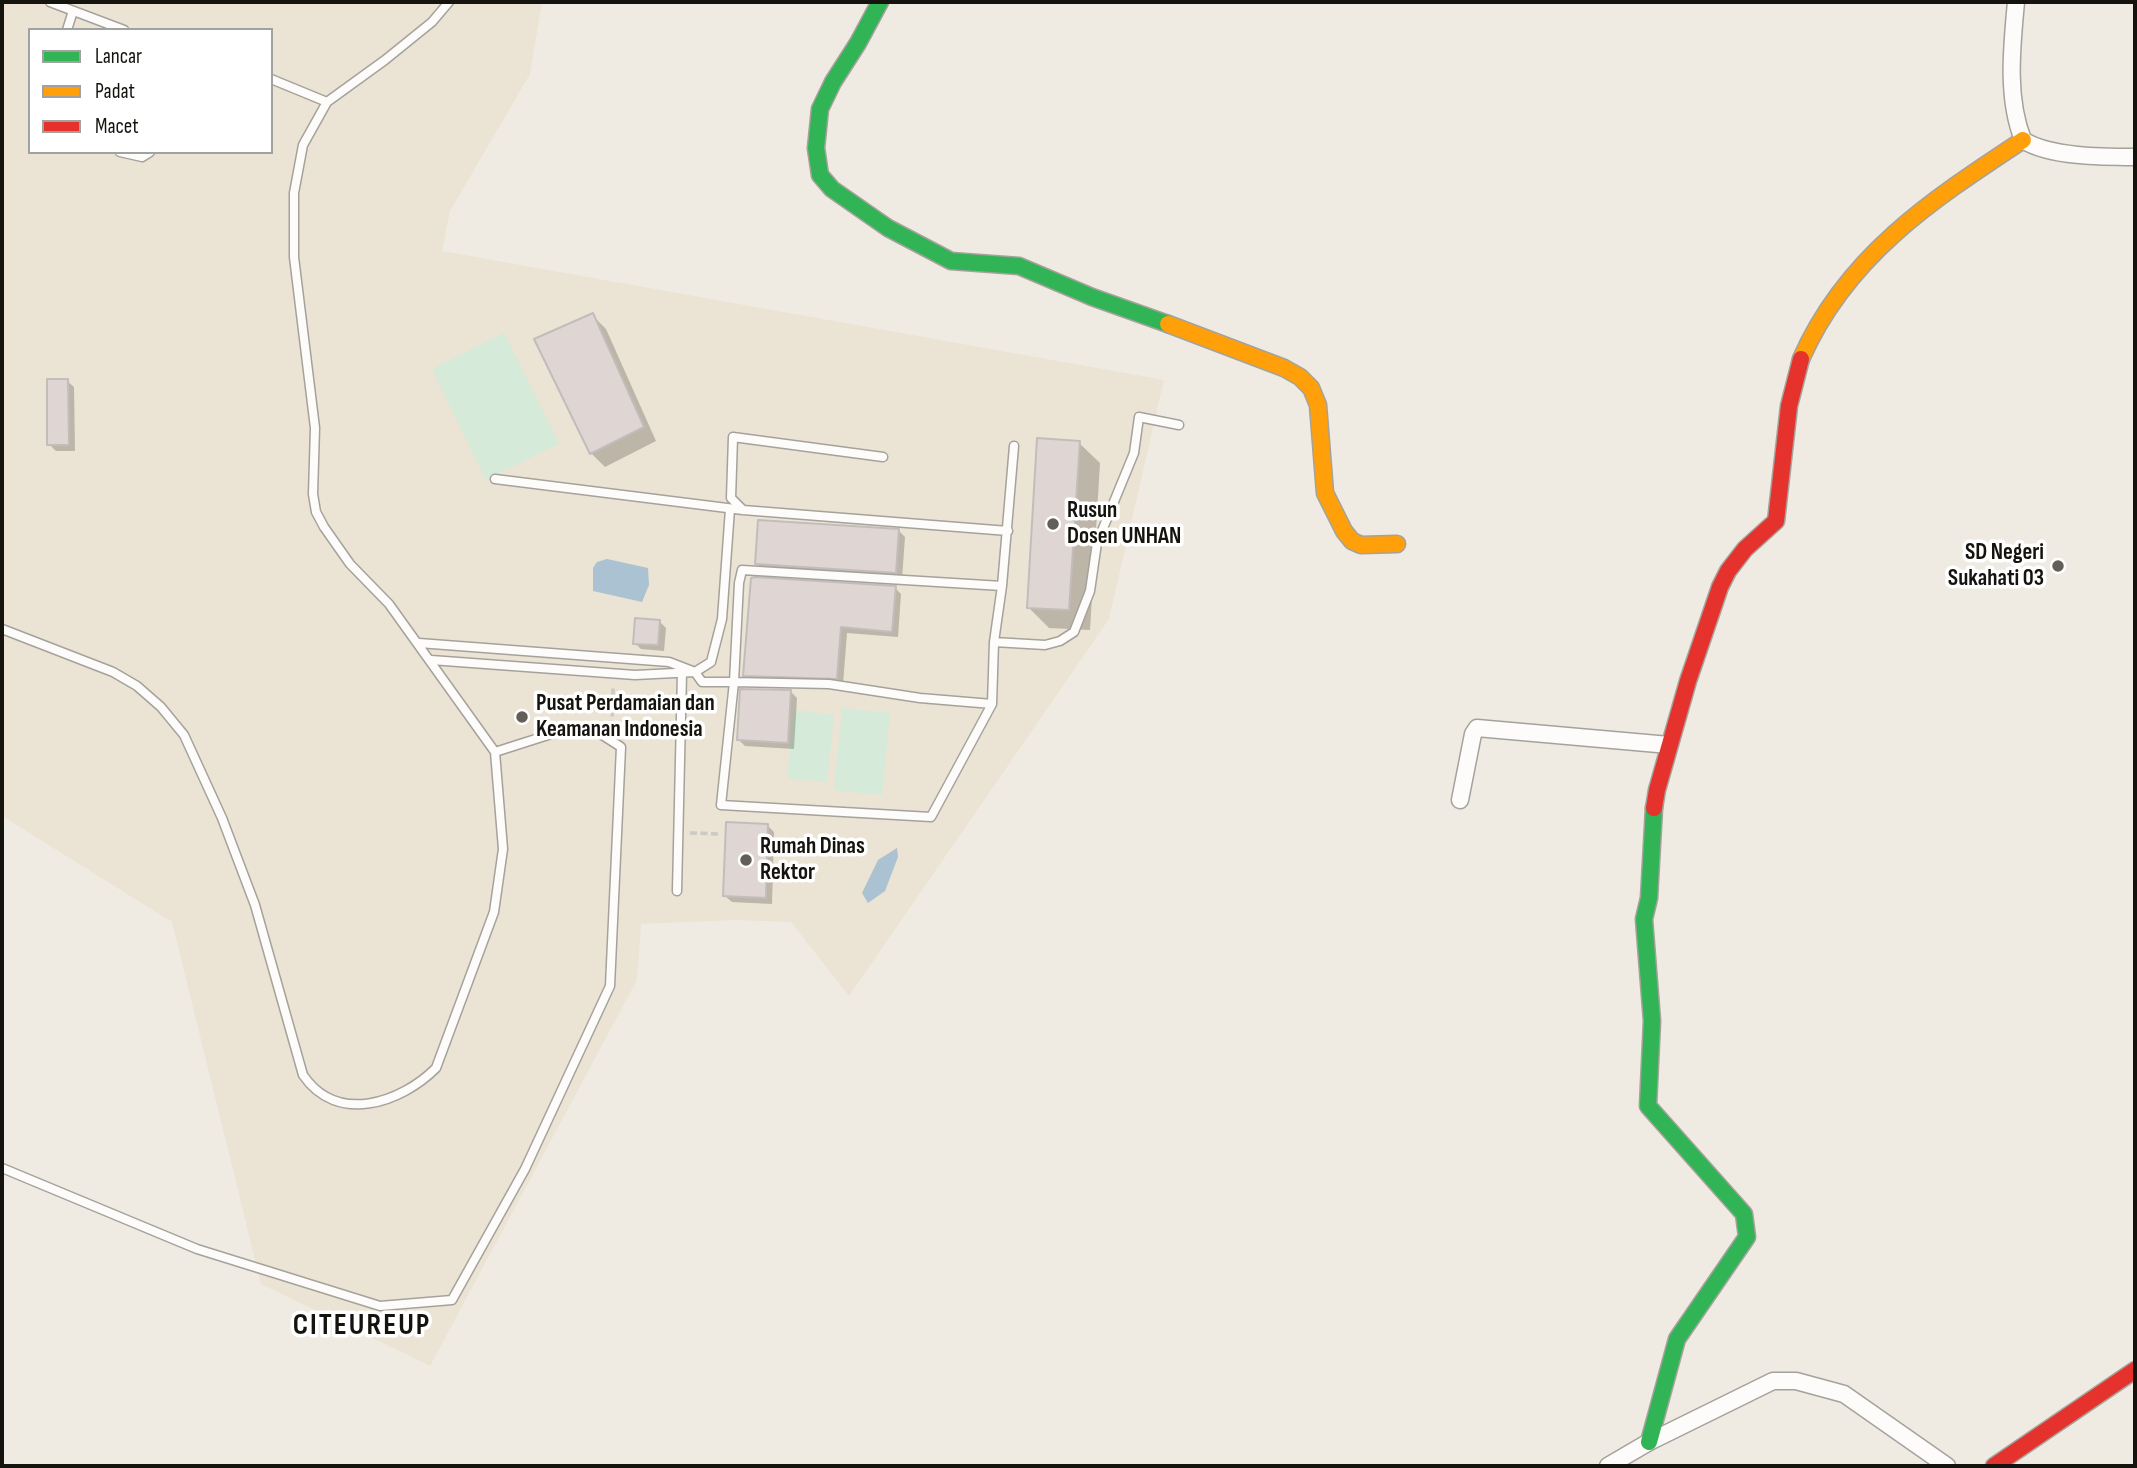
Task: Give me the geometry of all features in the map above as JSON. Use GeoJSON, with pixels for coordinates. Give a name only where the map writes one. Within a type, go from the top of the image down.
{"type":"FeatureCollection","features":[{"type":"Feature","properties":{"kind":"street"},"geometry":{"type":"LineString","coordinates":[[880,2],[820,109],[816,148],[820,176],[832,189],[888,228],[951,261],[1019,266],[1092,297],[1284,368],[1300,377],[1311,388],[1318,405],[1325,493],[1343,531],[1352,541],[1361,545],[1397,544]]}},
{"type":"Feature","properties":{"kind":"street"},"geometry":{"type":"LineString","coordinates":[[2016,2],[2012,75],[2014,107],[2023,140],[2043,148],[2084,155],[2135,157]]}},
{"type":"Feature","properties":{"kind":"street"},"geometry":{"type":"LineString","coordinates":[[1649,1442],[1677,1339],[1747,1237],[1744,1214],[1648,1106],[1652,1021],[1644,919],[1649,898],[1653,819],[1657,790],[1688,681],[1728,570],[1745,549],[1776,521],[1796,370],[1819,317],[1848,277],[1891,233],[1961,181],[2023,140]]}},
{"type":"Feature","properties":{"kind":"street"},"geometry":{"type":"LineString","coordinates":[[1460,800],[1473,734],[1477,728],[1670,745]]}},
{"type":"Feature","properties":{"kind":"street"},"geometry":{"type":"LineString","coordinates":[[1994,1466],[2135,1370]]}},
{"type":"Feature","properties":{"kind":"street"},"geometry":{"type":"LineString","coordinates":[[1608,1466],[1649,1442],[1773,1381],[1796,1381],[1844,1394],[1947,1466]]}},
{"type":"Feature","properties":{"kind":"lane"},"geometry":{"type":"LineString","coordinates":[[50,2],[119,28]]}},
{"type":"Feature","properties":{"kind":"lane"},"geometry":{"type":"LineString","coordinates":[[2,629],[113,672],[137,686],[161,707],[184,735],[222,818],[254,905],[303,1075],[320,1095],[334,1101],[374,1103],[403,1094],[422,1082],[436,1068],[494,912],[503,849],[495,752],[419,643],[388,604],[349,564],[316,512],[313,494],[315,428],[294,257],[294,193],[303,145],[327,102],[432,23],[449,2]]}},
{"type":"Feature","properties":{"kind":"lane"},"geometry":{"type":"LineString","coordinates":[[68,28],[72,11]]}},
{"type":"Feature","properties":{"kind":"lane"},"geometry":{"type":"LineString","coordinates":[[273,80],[327,102]]}},
{"type":"Feature","properties":{"kind":"lane"},"geometry":{"type":"LineString","coordinates":[[127,154],[142,158],[147,154]]}},
{"type":"Feature","properties":{"kind":"lane"},"geometry":{"type":"LineString","coordinates":[[994,642],[1045,645],[1060,641],[1074,632],[1090,591],[1097,543],[1134,453],[1139,417],[1179,425]]}},
{"type":"Feature","properties":{"kind":"lane"},"geometry":{"type":"LineString","coordinates":[[743,510],[731,498],[733,437],[883,457]]}},
{"type":"Feature","properties":{"kind":"lane"},"geometry":{"type":"LineString","coordinates":[[1002,586],[742,570],[721,804],[931,817],[992,704],[994,642],[1002,586],[1008,531],[1014,446]]}},
{"type":"Feature","properties":{"kind":"lane"},"geometry":{"type":"LineString","coordinates":[[495,479],[730,509],[1008,531]]}},
{"type":"Feature","properties":{"kind":"lane"},"geometry":{"type":"LineString","coordinates":[[431,660],[613,673],[695,672],[711,662],[722,619],[730,509]]}},
{"type":"Feature","properties":{"kind":"lane"},"geometry":{"type":"LineString","coordinates":[[419,643],[669,662],[695,672],[702,682],[829,684],[920,698],[992,704]]}},
{"type":"Feature","properties":{"kind":"lane"},"geometry":{"type":"LineString","coordinates":[[677,891],[682,673]]}},
{"type":"Feature","properties":{"kind":"lane"},"geometry":{"type":"LineString","coordinates":[[2,1168],[197,1249],[380,1306],[452,1300],[525,1169],[610,986],[621,747],[596,731],[567,729],[495,752]]}},
{"type":"Feature","properties":{"kind":"path"},"geometry":{"type":"LineString","coordinates":[[611,741],[613,673]]}},
{"type":"Feature","properties":{"kind":"path"},"geometry":{"type":"LineString","coordinates":[[678,832],[720,834]]}},
{"type":"Feature","properties":{"kind":"shaded area","name":"Pusat Perdamaian dan Keamanan Indonesia"},"geometry":{"type":"Polygon","coordinates":[[[2,2],[542,2],[530,74],[450,211],[442,251],[1164,380],[1109,619],[849,996],[791,922],[735,920],[641,924],[637,980],[430,1366],[261,1284],[172,922],[2,816],[2,2]]]}},
{"type":"Feature","properties":{"kind":"green space"},"geometry":{"type":"Polygon","coordinates":[[[504,333],[559,444],[486,480],[432,369],[504,333]]]}},
{"type":"Feature","properties":{"kind":"green space"},"geometry":{"type":"Polygon","coordinates":[[[842,708],[890,713],[882,795],[834,790],[842,708]]]}},
{"type":"Feature","properties":{"kind":"green space"},"geometry":{"type":"Polygon","coordinates":[[[794,710],[834,715],[827,782],[787,778],[794,710]]]}},
{"type":"Feature","properties":{"kind":"water"},"geometry":{"type":"Polygon","coordinates":[[[607,559],[648,568],[649,585],[642,602],[593,591],[593,568],[597,562],[607,559]]]}},
{"type":"Feature","properties":{"kind":"water"},"geometry":{"type":"Polygon","coordinates":[[[897,848],[898,857],[885,891],[868,903],[862,893],[878,860],[897,848]]]}},
{"type":"Feature","properties":{"kind":"building"},"geometry":{"type":"Polygon","coordinates":[[[593,313],[644,427],[590,454],[534,339],[593,313]]]}},
{"type":"Feature","properties":{"kind":"building"},"geometry":{"type":"Polygon","coordinates":[[[47,379],[68,379],[69,445],[47,445],[47,379]]]}},
{"type":"Feature","properties":{"kind":"building","name":"Rusun Dosen UNHAN"},"geometry":{"type":"Polygon","coordinates":[[[1037,438],[1080,441],[1069,610],[1027,608],[1037,438]]]}},
{"type":"Feature","properties":{"kind":"building"},"geometry":{"type":"Polygon","coordinates":[[[758,520],[899,529],[896,573],[755,564],[758,520]]]}},
{"type":"Feature","properties":{"kind":"building"},"geometry":{"type":"Polygon","coordinates":[[[751,578],[896,586],[892,632],[841,627],[837,679],[743,676],[751,578]]]}},
{"type":"Feature","properties":{"kind":"building"},"geometry":{"type":"Polygon","coordinates":[[[635,618],[660,620],[658,645],[633,644],[635,618]]]}},
{"type":"Feature","properties":{"kind":"building"},"geometry":{"type":"Polygon","coordinates":[[[740,689],[791,690],[788,743],[737,740],[740,689]]]}},
{"type":"Feature","properties":{"kind":"building","name":"Rumah Dinas Rektor"},"geometry":{"type":"Polygon","coordinates":[[[726,822],[768,824],[766,898],[723,896],[726,822]]]}},
{"type":"Feature","properties":{"kind":"traffic: fast"},"geometry":{"type":"LineString","coordinates":[[880,2],[820,109],[816,148],[820,175],[832,189],[888,228],[951,261],[1019,266],[1092,297],[1168,324]]}},
{"type":"Feature","properties":{"kind":"traffic: fast"},"geometry":{"type":"LineString","coordinates":[[1649,1442],[1677,1339],[1747,1237],[1744,1214],[1648,1106],[1652,1021],[1644,919],[1649,898],[1654,808]]}},
{"type":"Feature","properties":{"kind":"traffic: slow"},"geometry":{"type":"LineString","coordinates":[[1801,359],[1820,322],[1867,260],[1895,233],[1956,185],[2023,140]]}},
{"type":"Feature","properties":{"kind":"traffic: slow"},"geometry":{"type":"LineString","coordinates":[[1168,324],[1284,368],[1300,377],[1311,388],[1318,405],[1325,493],[1344,531],[1352,541],[1361,545],[1397,544]]}},
{"type":"Feature","properties":{"kind":"traffic: jam"},"geometry":{"type":"LineString","coordinates":[[1654,808],[1688,681],[1720,587],[1728,571],[1745,549],[1776,521],[1789,406],[1801,359]]}},
{"type":"Feature","properties":{"kind":"traffic: jam"},"geometry":{"type":"LineString","coordinates":[[1994,1466],[2135,1370]]}},
{"type":"Feature","properties":{"kind":"place","name":"Rusun Dosen UNHAN"},"geometry":{"type":"Point","coordinates":[1053,524]}},
{"type":"Feature","properties":{"kind":"place","name":"SD Negeri Sukahati 03"},"geometry":{"type":"Point","coordinates":[2058,566]}},
{"type":"Feature","properties":{"kind":"place","name":"Pusat Perdamaian dan Keamanan Indonesia"},"geometry":{"type":"Point","coordinates":[522,717]}},
{"type":"Feature","properties":{"kind":"place","name":"Rumah Dinas Rektor"},"geometry":{"type":"Point","coordinates":[746,860]}},
{"type":"Feature","properties":{"kind":"district","name":"CITEUREUP"},"geometry":{"type":"Point","coordinates":[362,1326]}}]}
